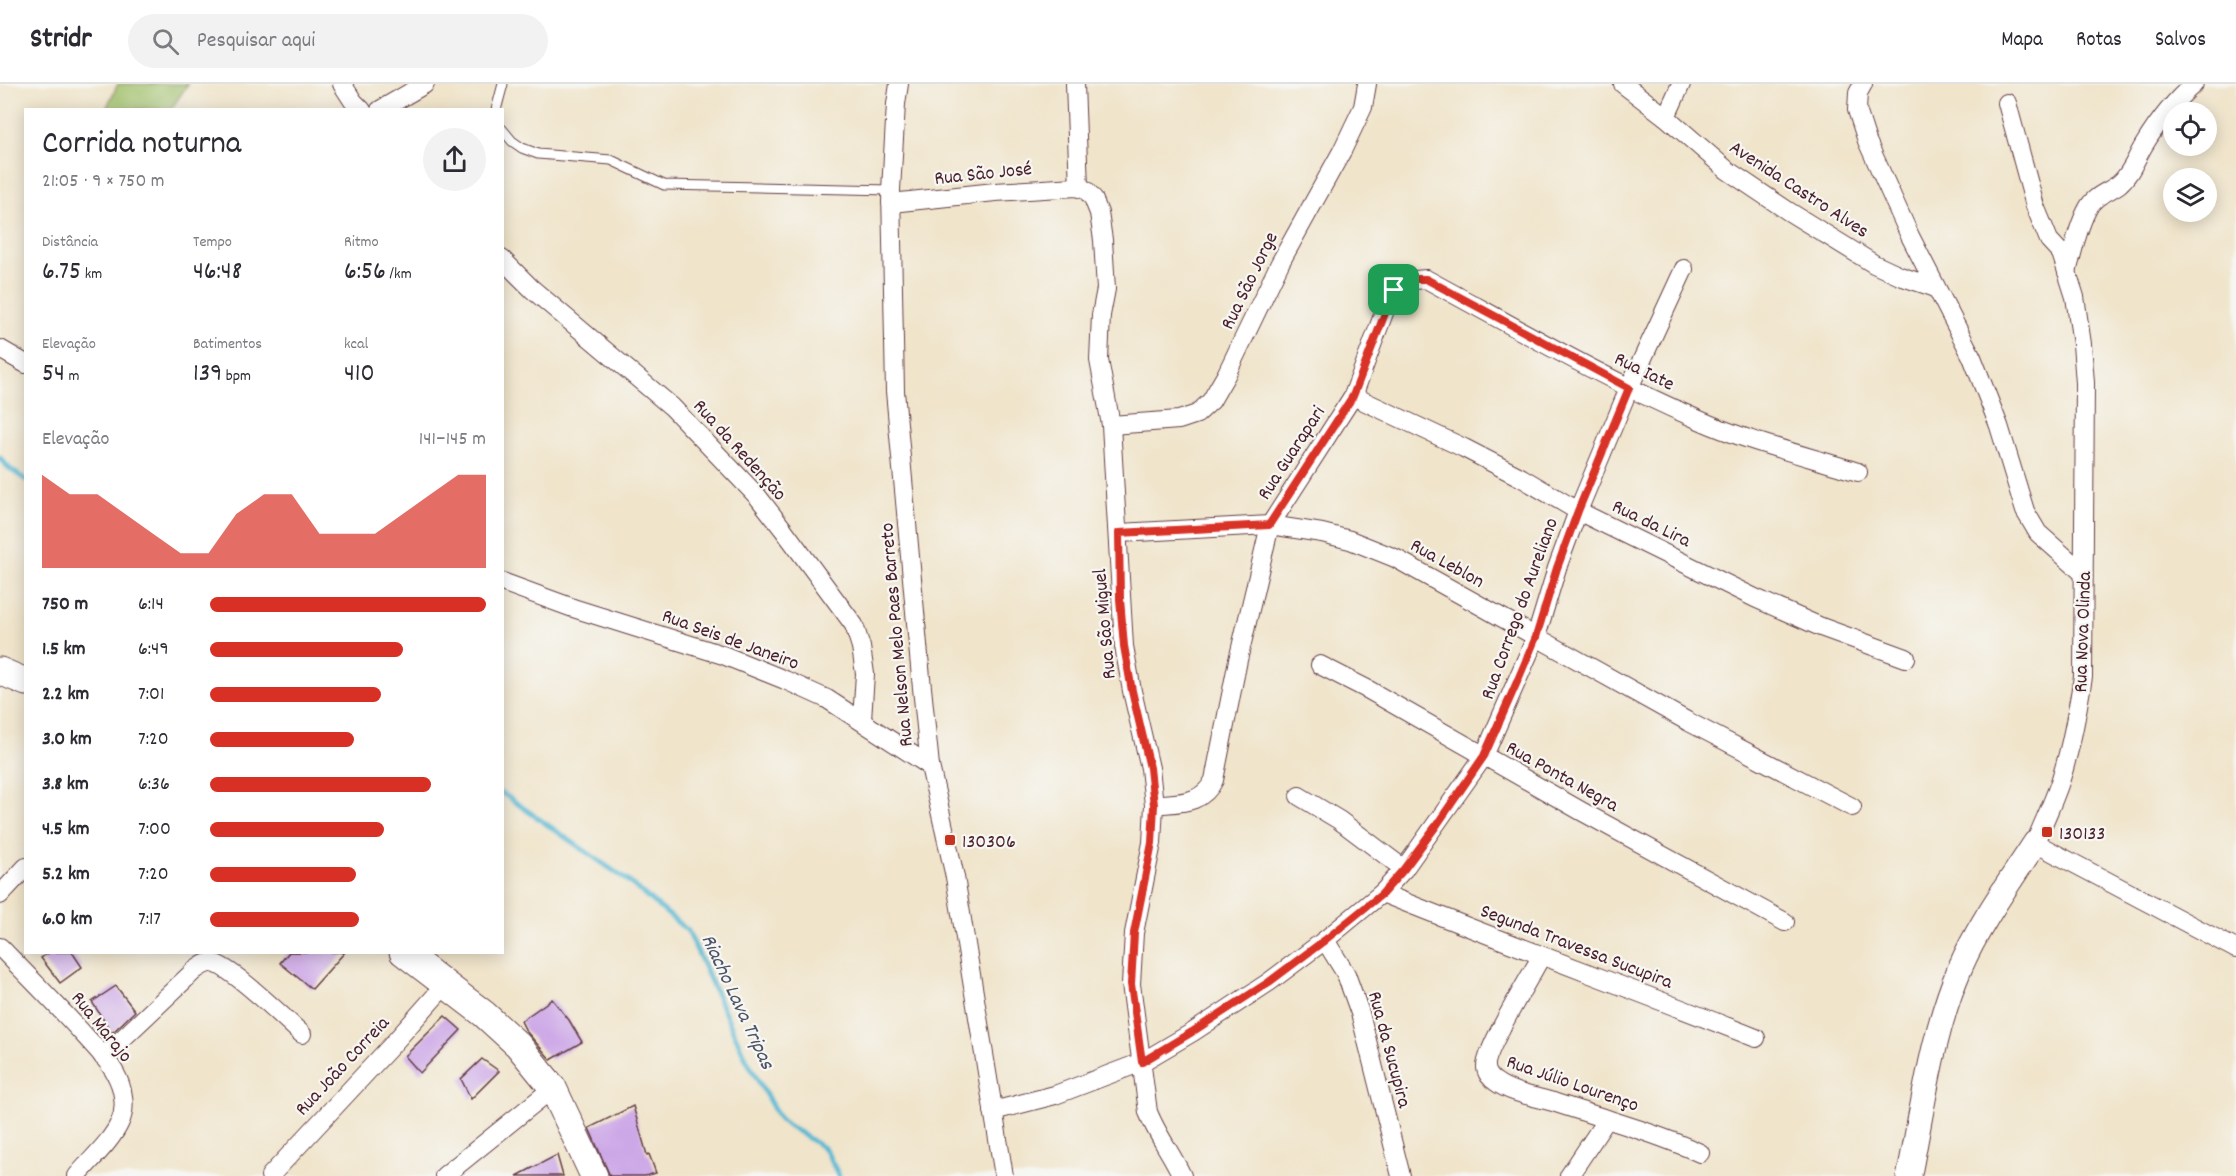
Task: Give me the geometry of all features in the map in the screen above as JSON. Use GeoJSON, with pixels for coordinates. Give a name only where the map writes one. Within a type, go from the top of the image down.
{"type":"FeatureCollection","features":[{"type":"Feature","properties":{"kind":"main road"},"geometry":{"type":"LineString","coordinates":[[0,671],[24,681]]}},
{"type":"Feature","properties":{"kind":"main road"},"geometry":{"type":"LineString","coordinates":[[406,954],[504,1031],[553,1088],[594,1176]]}},
{"type":"Feature","properties":{"kind":"street"},"geometry":{"type":"LineString","coordinates":[[342,84],[353,101],[361,108]]}},
{"type":"Feature","properties":{"kind":"street"},"geometry":{"type":"LineString","coordinates":[[383,108],[425,84]]}},
{"type":"Feature","properties":{"kind":"street","name":"Rua Nelson Melo Paes Barreto"},"geometry":{"type":"LineString","coordinates":[[899,84],[891,196],[895,391],[930,766],[955,877],[1004,1176]]}},
{"type":"Feature","properties":{"kind":"street"},"geometry":{"type":"LineString","coordinates":[[1075,84],[1079,188]]}},
{"type":"Feature","properties":{"kind":"street","name":"Rua São Jorge"},"geometry":{"type":"LineString","coordinates":[[1111,424],[1179,420],[1197,414],[1211,401],[1280,263],[1342,152],[1364,107],[1367,84]]}},
{"type":"Feature","properties":{"kind":"street","name":"Avenida Castro Alves"},"geometry":{"type":"LineString","coordinates":[[1623,84],[1666,117],[1727,170],[1788,211],[1874,264],[1900,276],[1936,288]]}},
{"type":"Feature","properties":{"kind":"street"},"geometry":{"type":"LineString","coordinates":[[1666,117],[1681,84]]}},
{"type":"Feature","properties":{"kind":"street","name":"Avenida Castro Alves"},"geometry":{"type":"LineString","coordinates":[[1863,84],[1858,93],[1857,110],[1867,141],[1936,288],[1972,357],[2000,426],[2025,511],[2038,533],[2083,573]]}},
{"type":"Feature","properties":{"kind":"street"},"geometry":{"type":"LineString","coordinates":[[2067,272],[2079,227],[2087,208],[2100,194],[2119,183],[2130,170],[2160,122],[2179,97],[2194,84]]}},
{"type":"Feature","properties":{"kind":"street","name":"Rua Nova Olinda"},"geometry":{"type":"LineString","coordinates":[[1909,1176],[1938,1035],[1960,967],[2035,843],[2059,785],[2076,723],[2083,677],[2085,383],[2075,297],[2061,253],[2049,240],[2035,206],[2007,103]]}},
{"type":"Feature","properties":{"kind":"street","name":"Rua São José"},"geometry":{"type":"LineString","coordinates":[[891,196],[1079,188]]}},
{"type":"Feature","properties":{"kind":"street","name":"Rua São Miguel"},"geometry":{"type":"LineString","coordinates":[[1079,188],[1086,190],[1093,198],[1099,213],[1106,289],[1101,315],[1099,360],[1111,424],[1124,646],[1150,768],[1154,805],[1152,843],[1134,933],[1131,984],[1148,1112],[1156,1132],[1182,1176]]}},
{"type":"Feature","properties":{"kind":"street","name":"Rua da Redenção"},"geometry":{"type":"LineString","coordinates":[[504,261],[532,289],[672,407],[758,497],[783,529],[854,625],[861,647],[865,674],[862,720]]}},
{"type":"Feature","properties":{"kind":"street","name":"Rua Corrego do Aureliano"},"geometry":{"type":"LineString","coordinates":[[993,1111],[1055,1095],[1142,1062],[1250,994],[1325,940],[1382,894],[1404,869],[1484,756],[1536,637],[1557,568],[1578,511],[1629,388],[1684,269]]}},
{"type":"Feature","properties":{"kind":"street","name":"Rua Iate"},"geometry":{"type":"LineString","coordinates":[[1426,279],[1629,388],[1700,421],[1858,471]]}},
{"type":"Feature","properties":{"kind":"street","name":"Rua Guarapari"},"geometry":{"type":"LineString","coordinates":[[1154,805],[1192,800],[1204,796],[1210,790],[1222,748],[1269,525],[1353,396],[1394,290],[1402,283],[1426,279]]}},
{"type":"Feature","properties":{"kind":"street"},"geometry":{"type":"LineString","coordinates":[[0,349],[24,363]]}},
{"type":"Feature","properties":{"kind":"street","name":"Rua da Lira"},"geometry":{"type":"LineString","coordinates":[[1353,396],[1493,463],[1578,511],[1755,598],[1821,627],[1906,658]]}},
{"type":"Feature","properties":{"kind":"street","name":"Rua Leblon"},"geometry":{"type":"LineString","coordinates":[[1119,533],[1269,525],[1350,540],[1395,558],[1707,731],[1852,807]]}},
{"type":"Feature","properties":{"kind":"street","name":"Rua Seis de Janeiro"},"geometry":{"type":"LineString","coordinates":[[504,583],[573,608],[723,656],[785,680],[827,699],[930,766]]}},
{"type":"Feature","properties":{"kind":"street","name":"Rua Ponta Negra"},"geometry":{"type":"LineString","coordinates":[[1320,665],[1785,922]]}},
{"type":"Feature","properties":{"kind":"street"},"geometry":{"type":"LineString","coordinates":[[1299,796],[1339,820],[1404,869]]}},
{"type":"Feature","properties":{"kind":"street"},"geometry":{"type":"LineString","coordinates":[[2035,843],[2236,949]]}},
{"type":"Feature","properties":{"kind":"street"},"geometry":{"type":"LineString","coordinates":[[0,895],[24,869]]}},
{"type":"Feature","properties":{"kind":"street","name":"Segunda Travessa Sucupira"},"geometry":{"type":"LineString","coordinates":[[1382,894],[1756,1038]]}},
{"type":"Feature","properties":{"kind":"street","name":"Rua da Sucupira"},"geometry":{"type":"LineString","coordinates":[[1325,940],[1346,974],[1360,1013],[1401,1176]]}},
{"type":"Feature","properties":{"kind":"street","name":"Rua Marajo"},"geometry":{"type":"LineString","coordinates":[[0,947],[42,988],[103,1057],[115,1072],[122,1091],[124,1105],[121,1120],[113,1134],[77,1176]]}},
{"type":"Feature","properties":{"kind":"street","name":"Rua Júlio Lourenço"},"geometry":{"type":"LineString","coordinates":[[1541,957],[1487,1060],[1485,1068],[1489,1076],[1497,1083],[1644,1130],[1700,1153]]}},
{"type":"Feature","properties":{"kind":"street"},"geometry":{"type":"LineString","coordinates":[[103,1057],[195,970],[206,963],[213,963],[235,975],[302,1034]]}},
{"type":"Feature","properties":{"kind":"street","name":"Rua João Correia"},"geometry":{"type":"LineString","coordinates":[[270,1176],[445,985]]}},
{"type":"Feature","properties":{"kind":"street"},"geometry":{"type":"LineString","coordinates":[[444,1176],[553,1088]]}},
{"type":"Feature","properties":{"kind":"street"},"geometry":{"type":"LineString","coordinates":[[1569,1176],[1607,1119]]}},
{"type":"Feature","properties":{"kind":"lane"},"geometry":{"type":"LineString","coordinates":[[497,108],[503,84]]}},
{"type":"Feature","properties":{"kind":"lane"},"geometry":{"type":"LineString","coordinates":[[504,131],[522,148],[538,154],[611,160],[664,185],[891,196]]}},
{"type":"Feature","properties":{"kind":"green space"},"geometry":{"type":"Polygon","coordinates":[[[118,84],[188,84],[172,108],[106,108],[118,84]]]}},
{"type":"Feature","properties":{"kind":"building"},"geometry":{"type":"Polygon","coordinates":[[[47,954],[73,954],[82,967],[60,983],[41,958],[47,954]]]}},
{"type":"Feature","properties":{"kind":"building"},"geometry":{"type":"Polygon","coordinates":[[[287,954],[343,954],[312,989],[280,963],[287,954]]]}},
{"type":"Feature","properties":{"kind":"building"},"geometry":{"type":"Polygon","coordinates":[[[116,986],[135,1011],[112,1033],[92,1002],[116,986]]]}},
{"type":"Feature","properties":{"kind":"building"},"geometry":{"type":"Polygon","coordinates":[[[552,999],[569,1020],[582,1042],[551,1060],[526,1031],[521,1021],[552,999]]]}},
{"type":"Feature","properties":{"kind":"building"},"geometry":{"type":"Polygon","coordinates":[[[445,1016],[461,1030],[420,1073],[405,1056],[445,1016]]]}},
{"type":"Feature","properties":{"kind":"building"},"geometry":{"type":"Polygon","coordinates":[[[482,1059],[499,1071],[471,1099],[461,1079],[482,1059]]]}},
{"type":"Feature","properties":{"kind":"building"},"geometry":{"type":"Polygon","coordinates":[[[633,1106],[647,1155],[649,1154],[656,1173],[645,1176],[610,1176],[589,1128],[633,1106]]]}},
{"type":"Feature","properties":{"kind":"building"},"geometry":{"type":"Polygon","coordinates":[[[557,1155],[563,1176],[517,1176],[557,1155]]]}},
{"type":"Feature","properties":{"kind":"waterway","name":"Riacho Lava Tripas"},"geometry":{"type":"LineString","coordinates":[[0,458],[10,469],[24,479]]}},
{"type":"Feature","properties":{"kind":"waterway","name":"Riacho Lava Tripas"},"geometry":{"type":"LineString","coordinates":[[504,794],[628,881],[688,931],[745,1057],[780,1120],[825,1149],[839,1176]]}},
{"type":"Feature","properties":{"kind":"place","name":"130133"},"geometry":{"type":"Point","coordinates":[2047,832]}},
{"type":"Feature","properties":{"kind":"place","name":"130306"},"geometry":{"type":"Point","coordinates":[950,840]}},
{"type":"Feature","properties":{"kind":"route"},"geometry":{"type":"LineString","coordinates":[[1426,279],[1629,388],[1578,511],[1557,568],[1536,637],[1517,682],[1484,756],[1436,826],[1382,894],[1325,940],[1269,982],[1142,1062],[1131,984],[1134,933],[1152,843],[1154,805],[1150,768],[1124,646],[1120,599],[1119,533],[1269,525],[1353,396],[1394,290],[1402,283],[1426,279]]}}]}
